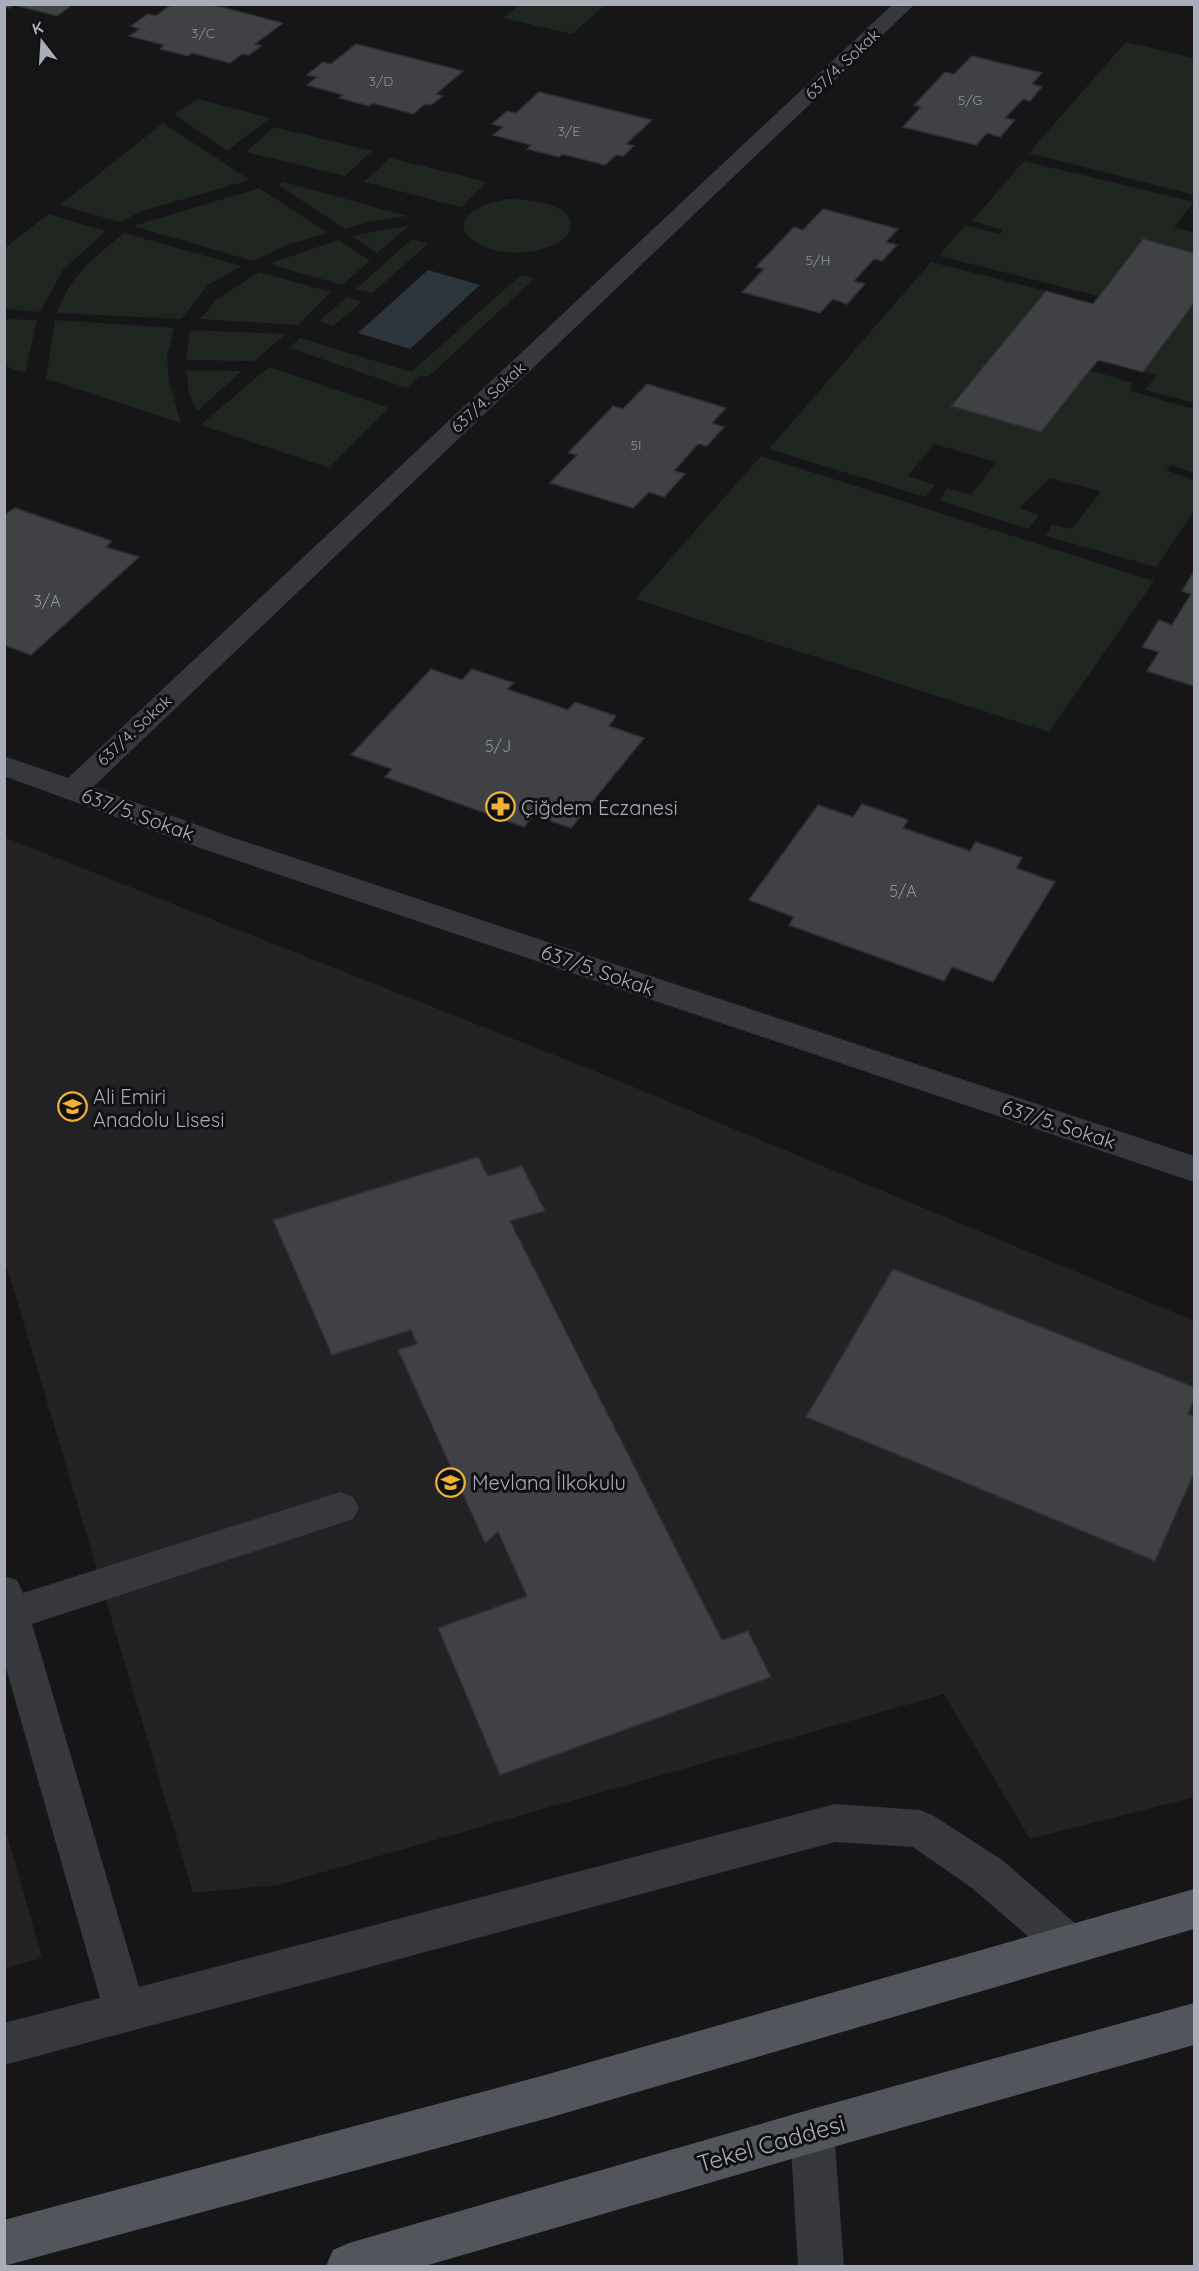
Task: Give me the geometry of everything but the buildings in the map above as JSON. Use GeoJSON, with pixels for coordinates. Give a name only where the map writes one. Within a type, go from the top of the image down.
{"type":"FeatureCollection","features":[{"type":"Feature","properties":{"kind":"main road"},"geometry":{"type":"LineString","coordinates":[[4,2243],[545,2097],[1194,1909]]}},
{"type":"Feature","properties":{"kind":"main road","name":"Tekel Caddesi"},"geometry":{"type":"LineString","coordinates":[[349,2266],[812,2131],[1194,2024]]}},
{"type":"Feature","properties":{"kind":"street","name":"637/4. Sokak"},"geometry":{"type":"LineString","coordinates":[[72,789],[904,4]]}},
{"type":"Feature","properties":{"kind":"street","name":"637/5. Sokak"},"geometry":{"type":"LineString","coordinates":[[4,765],[214,842],[1194,1167]]}},
{"type":"Feature","properties":{"kind":"street"},"geometry":{"type":"LineString","coordinates":[[125,2012],[8,1603],[340,1508]]}},
{"type":"Feature","properties":{"kind":"street"},"geometry":{"type":"LineString","coordinates":[[4,2044],[835,1823],[920,1829],[987,1874],[1069,1945]]}},
{"type":"Feature","properties":{"kind":"street"},"geometry":{"type":"LineString","coordinates":[[812,2131],[820,2266]]}},
{"type":"Feature","properties":{"kind":"shaded area"},"geometry":{"type":"Polygon","coordinates":[[[519,5],[605,5],[572,34],[504,18],[519,5]]]}},
{"type":"Feature","properties":{"kind":"shaded area"},"geometry":{"type":"Polygon","coordinates":[[[1126,42],[1194,58],[1194,195],[1029,153],[1126,42]]]}},
{"type":"Feature","properties":{"kind":"shaded area"},"geometry":{"type":"Polygon","coordinates":[[[198,99],[270,118],[227,151],[174,114],[198,99]]]}},
{"type":"Feature","properties":{"kind":"shaded area"},"geometry":{"type":"Polygon","coordinates":[[[163,123],[250,180],[142,211],[120,222],[60,205],[163,123]]]}},
{"type":"Feature","properties":{"kind":"shaded area"},"geometry":{"type":"Polygon","coordinates":[[[274,127],[372,151],[345,176],[246,152],[274,127]]]}},
{"type":"Feature","properties":{"kind":"shaded area"},"geometry":{"type":"Polygon","coordinates":[[[390,158],[487,182],[461,207],[364,182],[390,158]]]}},
{"type":"Feature","properties":{"kind":"shaded area"},"geometry":{"type":"Polygon","coordinates":[[[1024,161],[1194,202],[1174,227],[1194,233],[1194,253],[1143,239],[1098,296],[939,256],[965,225],[1000,234],[1003,230],[972,221],[1024,161]]]}},
{"type":"Feature","properties":{"kind":"shaded area"},"geometry":{"type":"Polygon","coordinates":[[[284,182],[407,216],[345,229],[278,185],[284,182]]]}},
{"type":"Feature","properties":{"kind":"shaded area"},"geometry":{"type":"Polygon","coordinates":[[[259,188],[328,233],[290,244],[253,261],[133,226],[259,188]]]}},
{"type":"Feature","properties":{"kind":"shaded area"},"geometry":{"type":"Polygon","coordinates":[[[507,199],[536,201],[558,208],[566,213],[570,221],[569,233],[552,246],[526,252],[503,252],[484,247],[471,238],[464,228],[466,217],[480,207],[507,199]]]}},
{"type":"Feature","properties":{"kind":"shaded area"},"geometry":{"type":"Polygon","coordinates":[[[48,214],[106,231],[63,270],[40,312],[5,309],[5,248],[48,214]]]}},
{"type":"Feature","properties":{"kind":"shaded area"},"geometry":{"type":"Polygon","coordinates":[[[410,225],[377,253],[352,236],[410,225]]]}},
{"type":"Feature","properties":{"kind":"shaded area"},"geometry":{"type":"Polygon","coordinates":[[[124,233],[241,266],[208,285],[181,319],[57,313],[76,277],[124,233]]]}},
{"type":"Feature","properties":{"kind":"shaded area"},"geometry":{"type":"Polygon","coordinates":[[[412,239],[428,244],[372,293],[356,289],[412,239]]]}},
{"type":"Feature","properties":{"kind":"shaded area"},"geometry":{"type":"Polygon","coordinates":[[[339,240],[370,261],[342,285],[268,264],[339,240]]]}},
{"type":"Feature","properties":{"kind":"shaded area"},"geometry":{"type":"Polygon","coordinates":[[[931,262],[1046,291],[951,406],[1041,432],[1089,370],[1132,383],[1130,391],[1194,409],[1194,473],[1171,465],[1166,470],[1194,480],[1194,511],[1156,567],[1046,536],[1052,524],[1072,529],[1101,491],[1050,478],[1019,508],[1039,515],[1029,529],[940,501],[947,488],[971,495],[996,462],[934,444],[908,476],[935,485],[925,497],[769,449],[931,262]]]}},
{"type":"Feature","properties":{"kind":"shaded area"},"geometry":{"type":"Polygon","coordinates":[[[428,270],[480,285],[410,349],[358,333],[428,270]]]}},
{"type":"Feature","properties":{"kind":"shaded area"},"geometry":{"type":"Polygon","coordinates":[[[259,272],[331,292],[298,325],[200,319],[216,300],[259,272]]]}},
{"type":"Feature","properties":{"kind":"shaded area"},"geometry":{"type":"Polygon","coordinates":[[[521,275],[535,278],[428,377],[420,375],[407,388],[289,348],[300,338],[411,372],[521,275]]]}},
{"type":"Feature","properties":{"kind":"shaded area"},"geometry":{"type":"Polygon","coordinates":[[[347,297],[362,302],[333,326],[319,321],[347,297]]]}},
{"type":"Feature","properties":{"kind":"shaded area"},"geometry":{"type":"Polygon","coordinates":[[[1194,303],[1194,403],[1145,390],[1157,375],[1143,372],[1194,303]]]}},
{"type":"Feature","properties":{"kind":"shaded area"},"geometry":{"type":"Polygon","coordinates":[[[4,319],[37,320],[25,373],[5,366],[4,319]]]}},
{"type":"Feature","properties":{"kind":"shaded area"},"geometry":{"type":"Polygon","coordinates":[[[55,320],[174,328],[167,357],[169,381],[181,423],[46,379],[55,320]]]}},
{"type":"Feature","properties":{"kind":"shaded area"},"geometry":{"type":"Polygon","coordinates":[[[190,330],[286,334],[254,361],[186,360],[190,330]]]}},
{"type":"Feature","properties":{"kind":"shaded area"},"geometry":{"type":"Polygon","coordinates":[[[269,367],[389,408],[329,468],[200,425],[269,367]]]}},
{"type":"Feature","properties":{"kind":"shaded area"},"geometry":{"type":"Polygon","coordinates":[[[186,370],[242,371],[197,411],[189,394],[186,370]]]}},
{"type":"Feature","properties":{"kind":"shaded area"},"geometry":{"type":"Polygon","coordinates":[[[761,456],[1154,581],[1049,732],[635,599],[761,456]]]}},
{"type":"Feature","properties":{"kind":"shaded area","name":"Mevlana İlkokulu"},"geometry":{"type":"Polygon","coordinates":[[[4,837],[617,1080],[1194,1321],[1194,1797],[1030,1839],[944,1694],[278,1885],[193,1893],[8,1270],[5,1270],[4,837]]]}},
{"type":"Feature","properties":{"kind":"shaded area"},"geometry":{"type":"Polygon","coordinates":[[[4,1824],[42,1958],[5,1968],[4,1968],[4,1824]]]}},
{"type":"Feature","properties":{"kind":"place","name":"Çiğdem Eczanesi"},"geometry":{"type":"Point","coordinates":[500,807]}},
{"type":"Feature","properties":{"kind":"place","name":"Ali Emiri Anadolu Lisesi"},"geometry":{"type":"Point","coordinates":[72,1107]}},
{"type":"Feature","properties":{"kind":"place","name":"Mevlana İlkokulu"},"geometry":{"type":"Point","coordinates":[451,1482]}}]}
